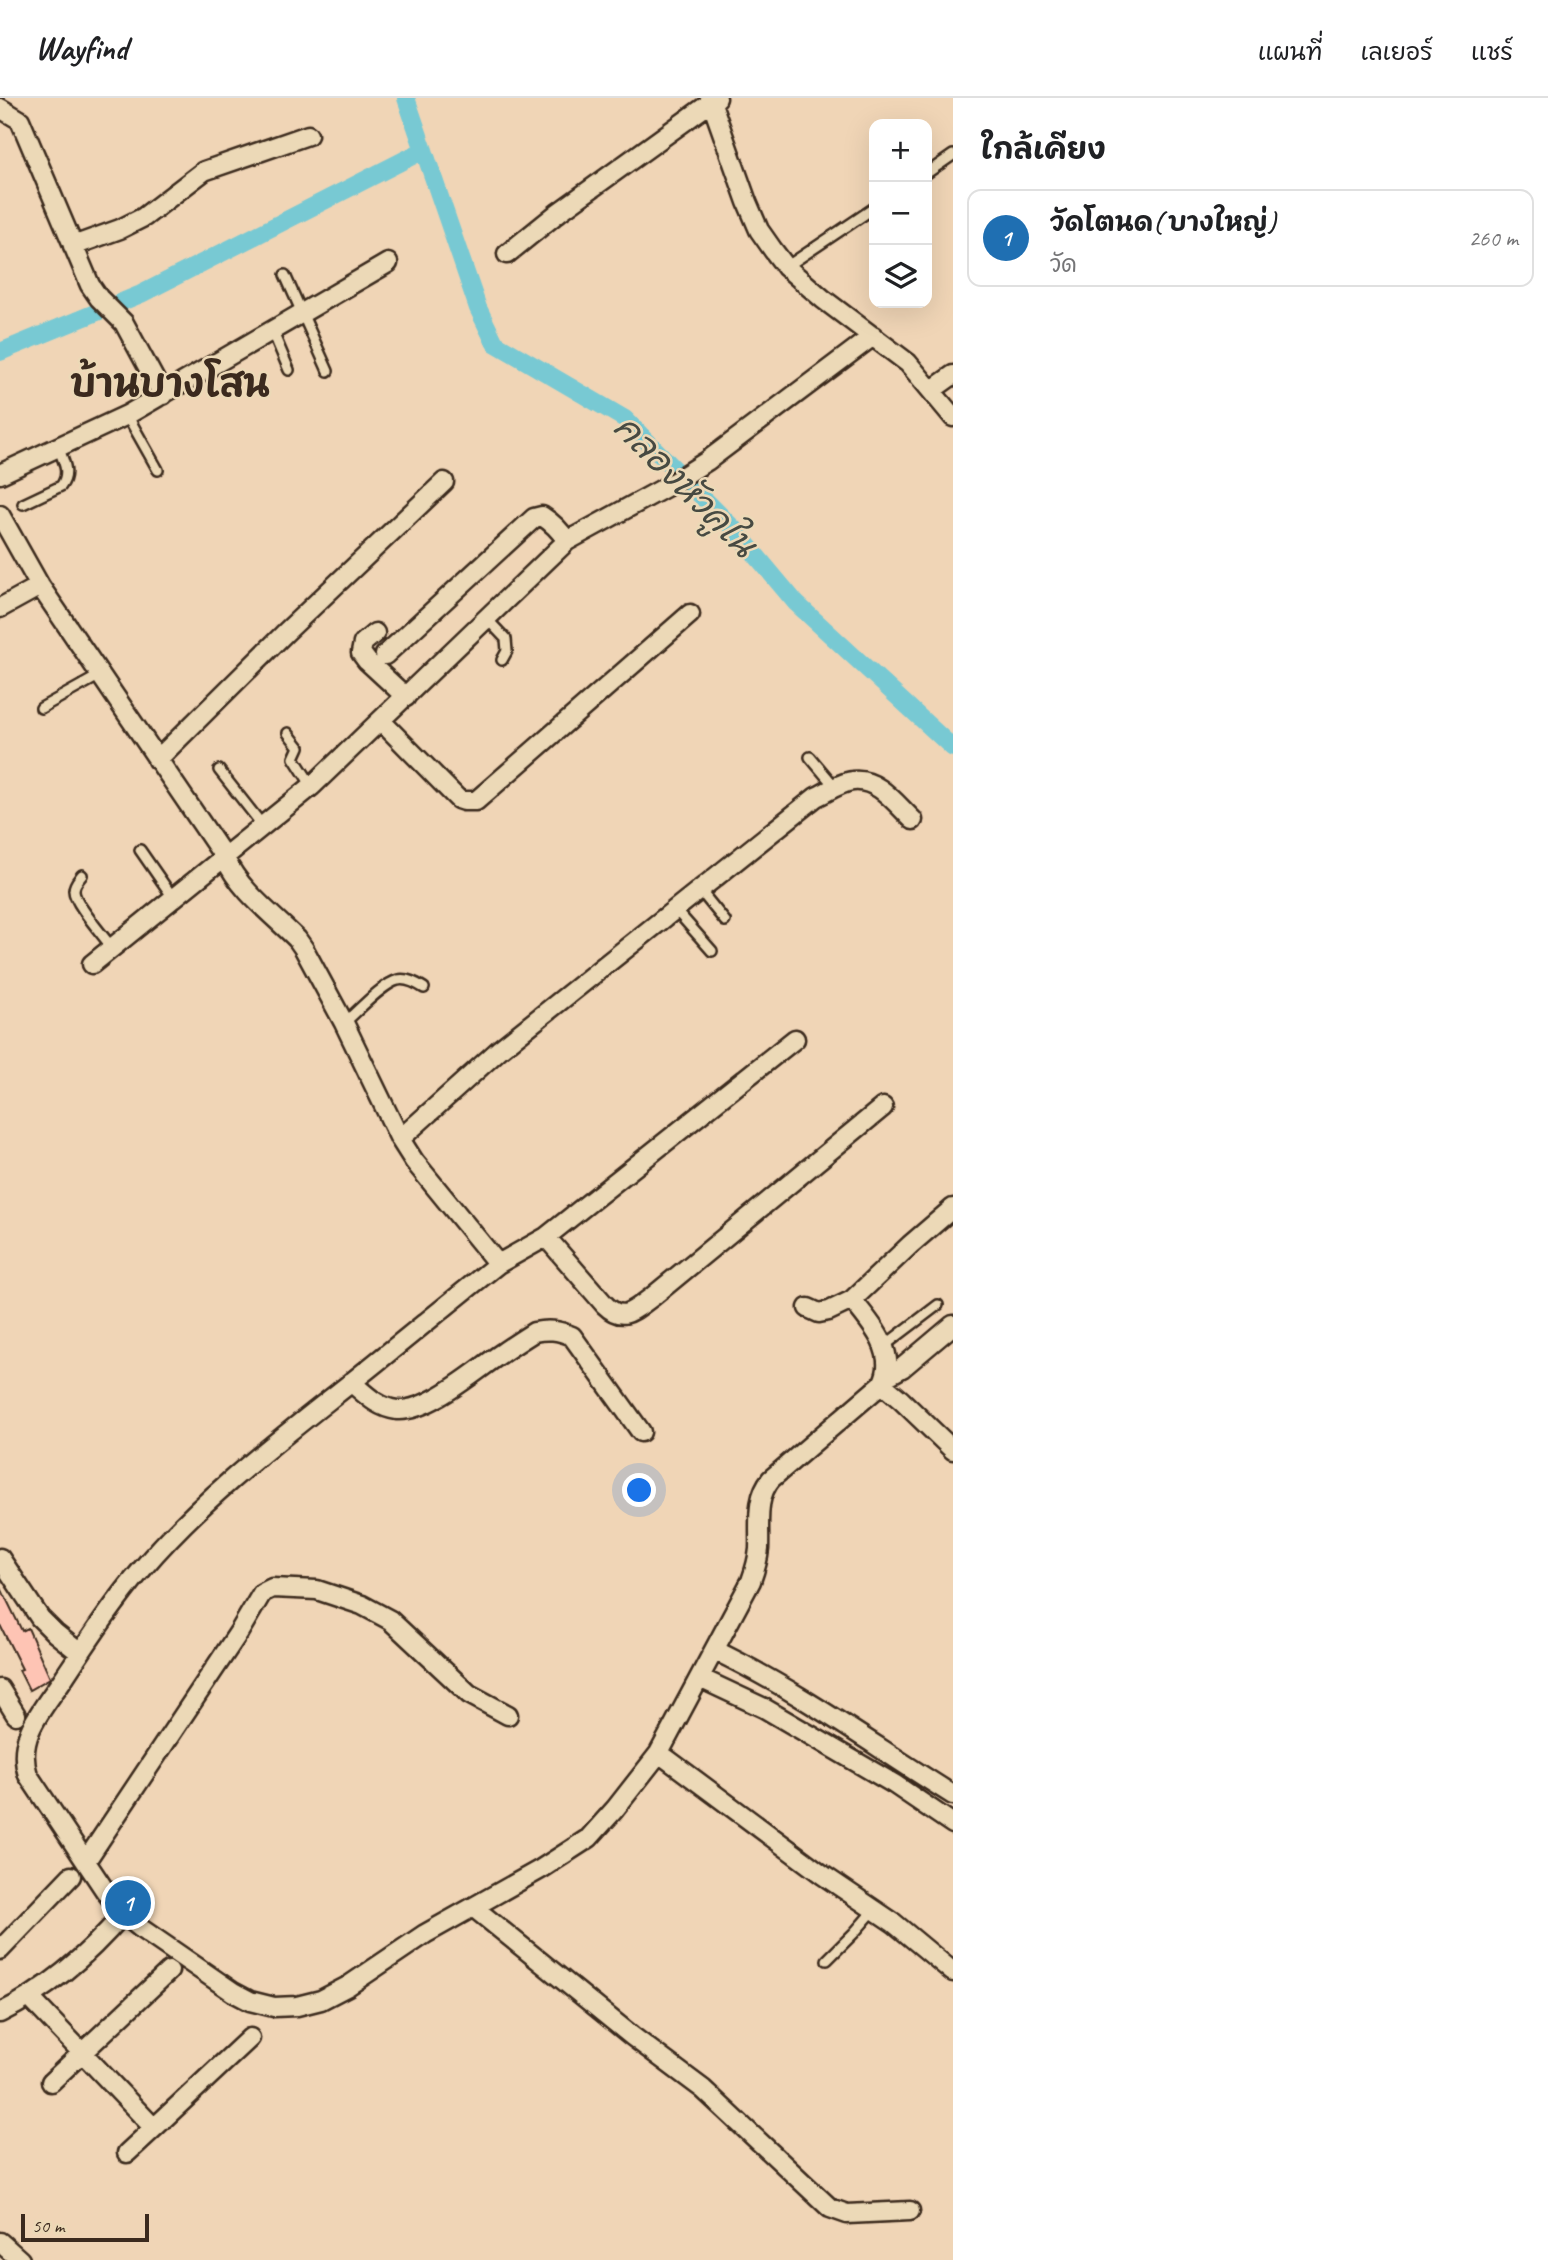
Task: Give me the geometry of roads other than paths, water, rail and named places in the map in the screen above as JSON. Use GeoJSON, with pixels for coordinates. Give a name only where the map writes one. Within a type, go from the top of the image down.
{"type":"FeatureCollection","features":[{"type":"Feature","properties":{"kind":"street"},"geometry":{"type":"LineString","coordinates":[[507,254],[559,212],[713,99],[759,230],[786,267],[823,299],[908,363],[953,418]]}},
{"type":"Feature","properties":{"kind":"street"},"geometry":{"type":"LineString","coordinates":[[0,108],[20,120],[90,285],[124,323],[163,395]]}},
{"type":"Feature","properties":{"kind":"street"},"geometry":{"type":"LineString","coordinates":[[73,246],[145,217],[204,171],[308,135]]}},
{"type":"Feature","properties":{"kind":"street"},"geometry":{"type":"LineString","coordinates":[[0,474],[127,415],[388,263]]}},
{"type":"Feature","properties":{"kind":"street"},"geometry":{"type":"LineString","coordinates":[[92,964],[312,786],[567,541],[666,487],[706,461],[873,336]]}},
{"type":"Feature","properties":{"kind":"street"},"geometry":{"type":"LineString","coordinates":[[932,390],[953,375]]}},
{"type":"Feature","properties":{"kind":"street"},"geometry":{"type":"LineString","coordinates":[[157,760],[286,632],[444,482]]}},
{"type":"Feature","properties":{"kind":"street"},"geometry":{"type":"LineString","coordinates":[[0,515],[5,537],[102,674],[239,881],[297,939],[344,1023],[400,1139],[414,1161],[498,1265]]}},
{"type":"Feature","properties":{"kind":"street"},"geometry":{"type":"LineString","coordinates":[[385,655],[534,518],[542,516],[551,522],[567,541]]}},
{"type":"Feature","properties":{"kind":"street"},"geometry":{"type":"LineString","coordinates":[[0,608],[40,586]]}},
{"type":"Feature","properties":{"kind":"street"},"geometry":{"type":"LineString","coordinates":[[381,721],[458,799],[476,801],[690,614]]}},
{"type":"Feature","properties":{"kind":"street"},"geometry":{"type":"LineString","coordinates":[[375,633],[363,643],[361,653],[367,662],[406,697]]}},
{"type":"Feature","properties":{"kind":"street"},"geometry":{"type":"LineString","coordinates":[[400,1139],[500,1049],[816,797],[850,781],[868,782],[879,787],[913,820]]}},
{"type":"Feature","properties":{"kind":"street"},"geometry":{"type":"LineString","coordinates":[[795,1039],[545,1237],[498,1265],[269,1447],[190,1519],[143,1568],[80,1653],[31,1727],[23,1754],[29,1776],[123,1914],[143,1930],[242,1996],[274,2007],[297,2007],[321,2000],[348,1986],[425,1934],[541,1870],[589,1838],[615,1810],[659,1753],[751,1581],[757,1566],[761,1497],[764,1488],[884,1381],[953,1325]]}},
{"type":"Feature","properties":{"kind":"street"},"geometry":{"type":"LineString","coordinates":[[545,1237],[605,1305],[613,1313],[622,1315],[652,1297],[883,1107]]}},
{"type":"Feature","properties":{"kind":"street"},"geometry":{"type":"LineString","coordinates":[[808,1308],[819,1313],[852,1300],[953,1208]]}},
{"type":"Feature","properties":{"kind":"street"},"geometry":{"type":"LineString","coordinates":[[852,1300],[884,1346],[888,1361],[884,1381]]}},
{"type":"Feature","properties":{"kind":"street"},"geometry":{"type":"LineString","coordinates":[[351,1382],[382,1406],[398,1410],[418,1406],[443,1394],[534,1332],[548,1329],[572,1336],[640,1432]]}},
{"type":"Feature","properties":{"kind":"street"},"geometry":{"type":"LineString","coordinates":[[884,1381],[953,1450]]}},
{"type":"Feature","properties":{"kind":"street"},"geometry":{"type":"LineString","coordinates":[[0,1558],[40,1618],[80,1653]]}},
{"type":"Feature","properties":{"kind":"street"},"geometry":{"type":"LineString","coordinates":[[86,1861],[239,1632],[262,1593],[272,1588],[317,1590],[362,1605],[390,1620],[469,1694],[508,1715]]}},
{"type":"Feature","properties":{"kind":"street"},"geometry":{"type":"LineString","coordinates":[[714,1650],[813,1706],[953,1795]]}},
{"type":"Feature","properties":{"kind":"street"},"geometry":{"type":"LineString","coordinates":[[700,1678],[764,1708],[894,1784],[953,1824]]}},
{"type":"Feature","properties":{"kind":"street"},"geometry":{"type":"LineString","coordinates":[[0,1689],[16,1715]]}},
{"type":"Feature","properties":{"kind":"street"},"geometry":{"type":"LineString","coordinates":[[659,1753],[823,1875],[894,1923],[953,1972]]}},
{"type":"Feature","properties":{"kind":"street"},"geometry":{"type":"LineString","coordinates":[[0,1950],[71,1875]]}},
{"type":"Feature","properties":{"kind":"street"},"geometry":{"type":"LineString","coordinates":[[473,1907],[632,2036],[703,2089],[830,2208],[847,2214],[910,2211]]}},
{"type":"Feature","properties":{"kind":"street"},"geometry":{"type":"LineString","coordinates":[[0,2013],[50,1984],[106,1934],[123,1914]]}},
{"type":"Feature","properties":{"kind":"street"},"geometry":{"type":"LineString","coordinates":[[51,2082],[169,1971]]}},
{"type":"Feature","properties":{"kind":"street"},"geometry":{"type":"LineString","coordinates":[[30,1998],[154,2128]]}},
{"type":"Feature","properties":{"kind":"street"},"geometry":{"type":"LineString","coordinates":[[127,2153],[250,2038]]}},
{"type":"Feature","properties":{"kind":"street"},"geometry":{"type":"LineString","coordinates":[[0,2242],[20,2260]]}},
{"type":"Feature","properties":{"kind":"lane"},"geometry":{"type":"LineString","coordinates":[[932,170],[953,155]]}},
{"type":"Feature","properties":{"kind":"lane"},"geometry":{"type":"LineString","coordinates":[[786,267],[869,211]]}},
{"type":"Feature","properties":{"kind":"lane"},"geometry":{"type":"LineString","coordinates":[[285,275],[328,371]]}},
{"type":"Feature","properties":{"kind":"lane"},"geometry":{"type":"LineString","coordinates":[[272,330],[289,370]]}},
{"type":"Feature","properties":{"kind":"lane"},"geometry":{"type":"LineString","coordinates":[[127,415],[158,470]]}},
{"type":"Feature","properties":{"kind":"lane"},"geometry":{"type":"LineString","coordinates":[[23,504],[61,486],[65,481],[64,463],[58,447]]}},
{"type":"Feature","properties":{"kind":"lane"},"geometry":{"type":"LineString","coordinates":[[487,619],[506,639],[507,651],[502,660]]}},
{"type":"Feature","properties":{"kind":"lane"},"geometry":{"type":"LineString","coordinates":[[41,708],[102,674]]}},
{"type":"Feature","properties":{"kind":"lane"},"geometry":{"type":"LineString","coordinates":[[288,733],[299,747],[294,758],[312,786]]}},
{"type":"Feature","properties":{"kind":"lane"},"geometry":{"type":"LineString","coordinates":[[810,757],[836,788]]}},
{"type":"Feature","properties":{"kind":"lane"},"geometry":{"type":"LineString","coordinates":[[219,770],[263,826]]}},
{"type":"Feature","properties":{"kind":"lane"},"geometry":{"type":"LineString","coordinates":[[140,850],[174,899]]}},
{"type":"Feature","properties":{"kind":"lane"},"geometry":{"type":"LineString","coordinates":[[82,875],[73,891],[77,901],[112,948]]}},
{"type":"Feature","properties":{"kind":"lane"},"geometry":{"type":"LineString","coordinates":[[699,889],[725,922]]}},
{"type":"Feature","properties":{"kind":"lane"},"geometry":{"type":"LineString","coordinates":[[675,909],[712,951]]}},
{"type":"Feature","properties":{"kind":"lane"},"geometry":{"type":"LineString","coordinates":[[344,1023],[387,985],[396,981],[407,980],[424,988]]}},
{"type":"Feature","properties":{"kind":"lane"},"geometry":{"type":"LineString","coordinates":[[884,1346],[938,1305]]}},
{"type":"Feature","properties":{"kind":"lane"},"geometry":{"type":"LineString","coordinates":[[827,1960],[874,1910]]}},
{"type":"Feature","properties":{"kind":"waterway","name":"คลองหัวคูใน"},"geometry":{"type":"LineString","coordinates":[[406,98],[478,308],[495,343],[625,419],[734,529],[796,603],[953,748]]}},
{"type":"Feature","properties":{"kind":"waterway"},"geometry":{"type":"LineString","coordinates":[[0,352],[141,294],[424,150]]}},
{"type":"Feature","properties":{"kind":"place","name":"วัดโตนด( บางใหญ่)"},"geometry":{"type":"Point","coordinates":[128,1903]}},
{"type":"Feature","properties":{"kind":"district","name":"บ้านบางโสน"},"geometry":{"type":"Point","coordinates":[170,383]}}]}
